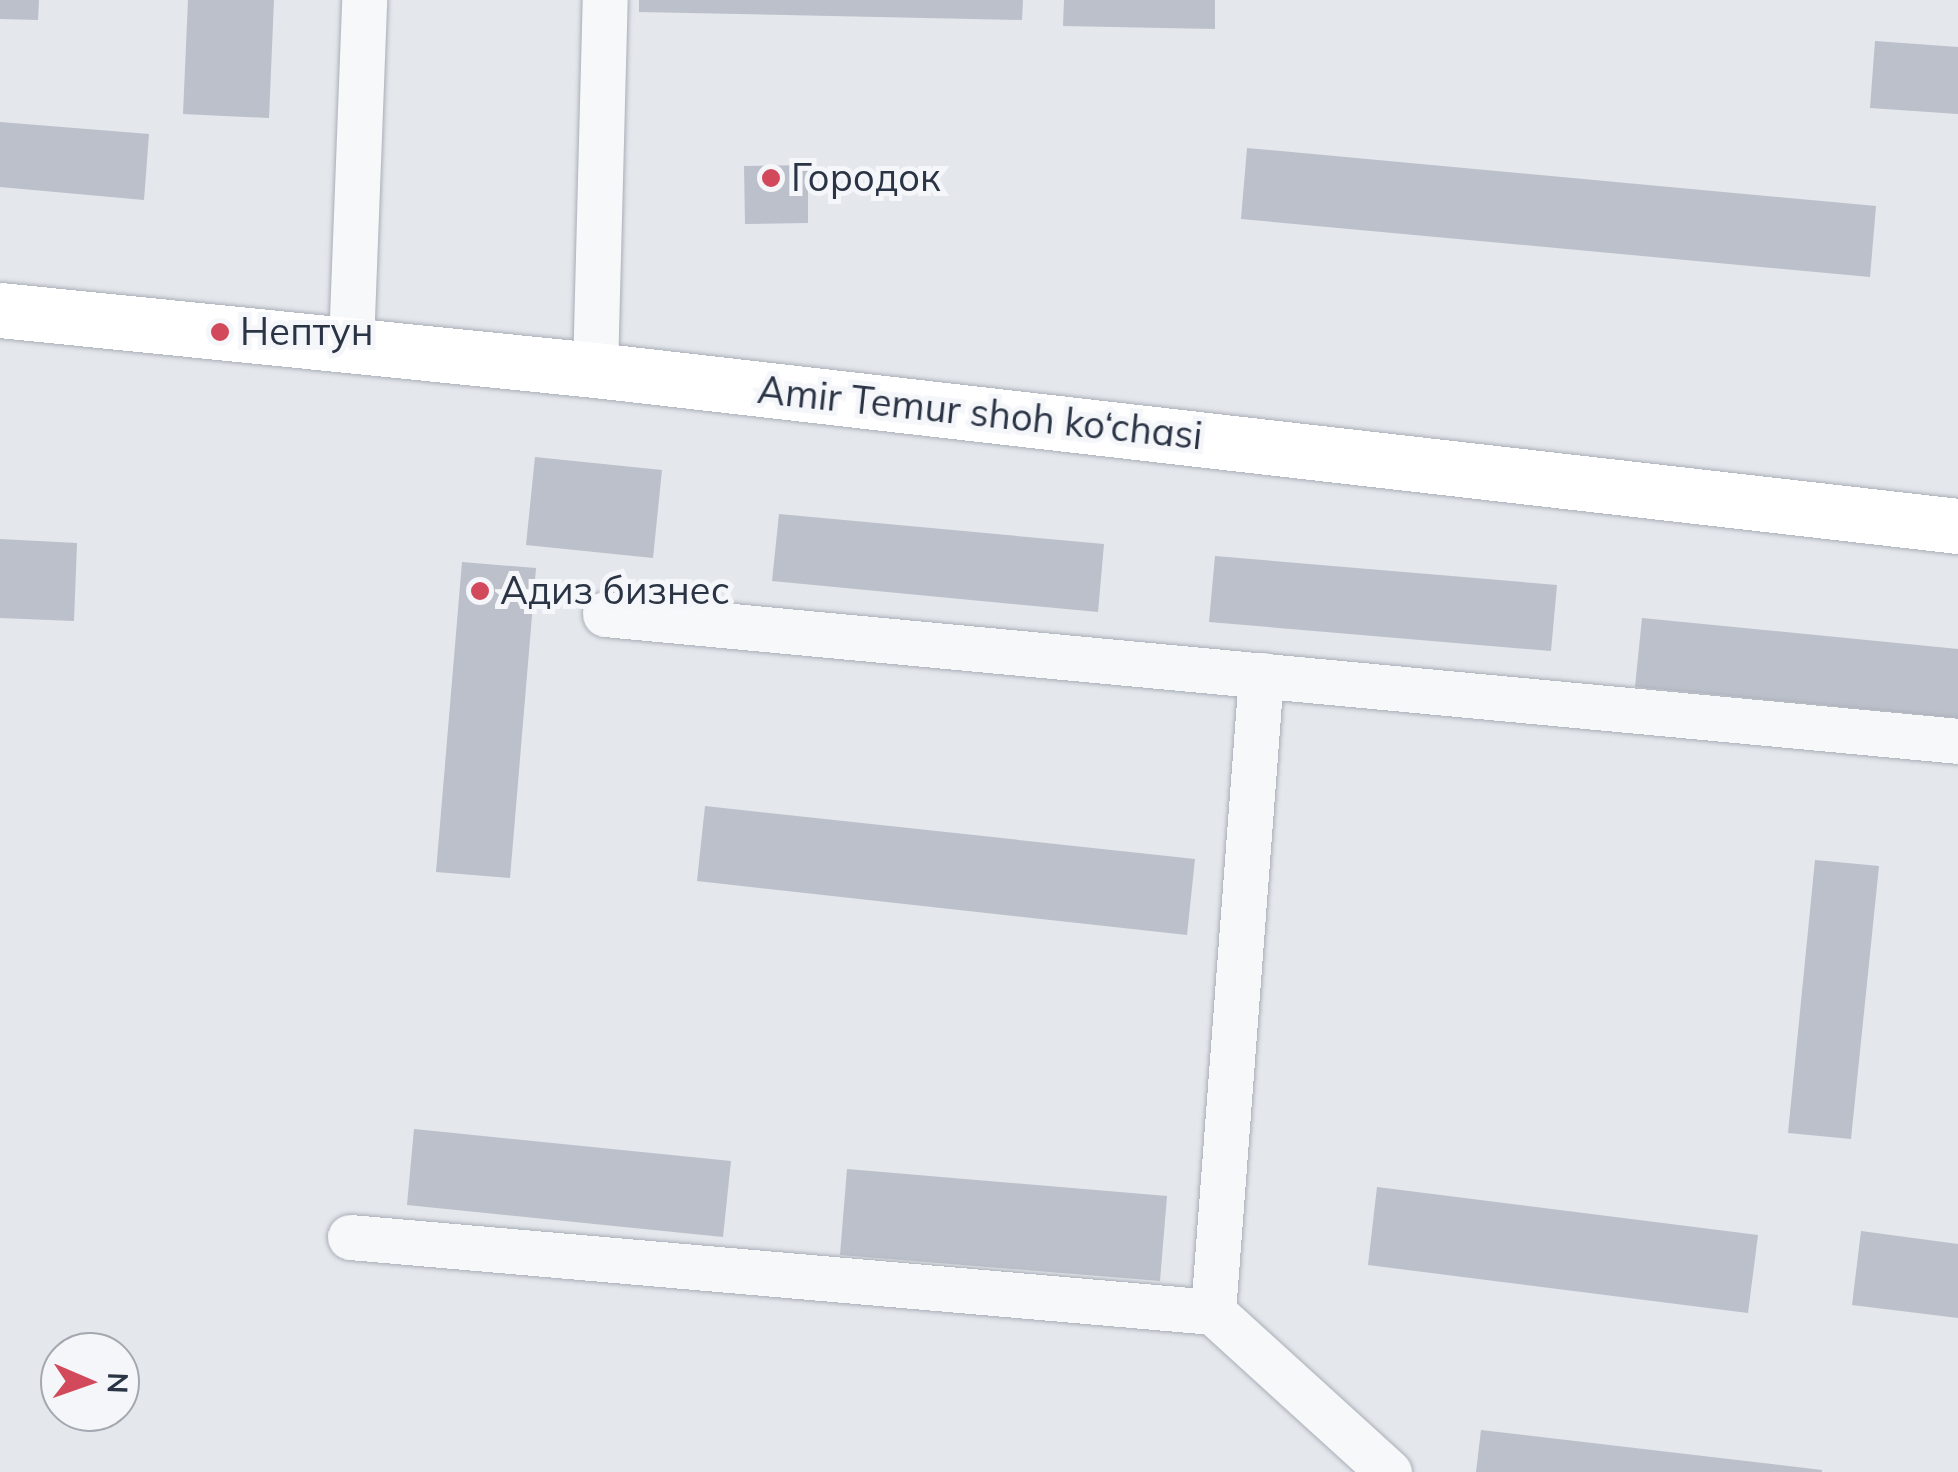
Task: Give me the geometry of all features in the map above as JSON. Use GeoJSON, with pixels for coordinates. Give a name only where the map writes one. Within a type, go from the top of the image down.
{"type":"FeatureCollection","features":[{"type":"Feature","properties":{"kind":"main road","name":"Amir Temur shoh ko‘chasi"},"geometry":{"type":"LineString","coordinates":[[0,310],[595,370],[1958,526]]}},
{"type":"Feature","properties":{"kind":"lane"},"geometry":{"type":"LineString","coordinates":[[352,344],[364,0]]}},
{"type":"Feature","properties":{"kind":"lane"},"geometry":{"type":"LineString","coordinates":[[595,370],[606,0]]}},
{"type":"Feature","properties":{"kind":"lane"},"geometry":{"type":"LineString","coordinates":[[605,614],[1958,741]]}},
{"type":"Feature","properties":{"kind":"lane"},"geometry":{"type":"LineString","coordinates":[[1213,1312],[1261,676]]}},
{"type":"Feature","properties":{"kind":"lane"},"geometry":{"type":"LineString","coordinates":[[350,1236],[1213,1312],[1389,1472]]}},
{"type":"Feature","properties":{"kind":"building"},"geometry":{"type":"Polygon","coordinates":[[[0,0],[39,0],[38,20],[0,19],[0,0]]]}},
{"type":"Feature","properties":{"kind":"building"},"geometry":{"type":"Polygon","coordinates":[[[188,0],[274,0],[269,118],[183,114],[188,0]]]}},
{"type":"Feature","properties":{"kind":"building"},"geometry":{"type":"Polygon","coordinates":[[[639,0],[1023,0],[1022,20],[639,12],[639,0]]]}},
{"type":"Feature","properties":{"kind":"building"},"geometry":{"type":"Polygon","coordinates":[[[1064,0],[1215,0],[1215,29],[1063,26],[1064,0]]]}},
{"type":"Feature","properties":{"kind":"building"},"geometry":{"type":"Polygon","coordinates":[[[1875,41],[1958,47],[1958,114],[1870,108],[1875,41]]]}},
{"type":"Feature","properties":{"kind":"building"},"geometry":{"type":"Polygon","coordinates":[[[0,122],[149,134],[144,200],[0,187],[0,122]]]}},
{"type":"Feature","properties":{"kind":"building"},"geometry":{"type":"Polygon","coordinates":[[[1247,148],[1876,206],[1870,277],[1241,219],[1247,148]]]}},
{"type":"Feature","properties":{"kind":"building"},"geometry":{"type":"Polygon","coordinates":[[[808,165],[808,223],[745,224],[744,166],[808,165]]]}},
{"type":"Feature","properties":{"kind":"building"},"geometry":{"type":"Polygon","coordinates":[[[535,457],[662,470],[653,558],[526,545],[535,457]]]}},
{"type":"Feature","properties":{"kind":"building"},"geometry":{"type":"Polygon","coordinates":[[[779,514],[1104,544],[1098,612],[772,581],[779,514]]]}},
{"type":"Feature","properties":{"kind":"building"},"geometry":{"type":"Polygon","coordinates":[[[0,539],[77,543],[74,621],[0,618],[0,539]]]}},
{"type":"Feature","properties":{"kind":"building"},"geometry":{"type":"Polygon","coordinates":[[[1215,556],[1557,585],[1551,651],[1209,622],[1215,556]]]}},
{"type":"Feature","properties":{"kind":"building"},"geometry":{"type":"Polygon","coordinates":[[[462,562],[536,568],[510,878],[436,872],[462,562]]]}},
{"type":"Feature","properties":{"kind":"building"},"geometry":{"type":"Polygon","coordinates":[[[1642,618],[1958,649],[1958,718],[1635,687],[1642,618]]]}},
{"type":"Feature","properties":{"kind":"building"},"geometry":{"type":"Polygon","coordinates":[[[705,806],[1195,859],[1187,935],[697,881],[705,806]]]}},
{"type":"Feature","properties":{"kind":"building"},"geometry":{"type":"Polygon","coordinates":[[[1815,860],[1879,866],[1851,1139],[1788,1133],[1815,860]]]}},
{"type":"Feature","properties":{"kind":"building"},"geometry":{"type":"Polygon","coordinates":[[[414,1129],[731,1161],[723,1237],[407,1205],[414,1129]]]}},
{"type":"Feature","properties":{"kind":"building"},"geometry":{"type":"Polygon","coordinates":[[[847,1169],[1167,1196],[1160,1281],[840,1255],[847,1169]]]}},
{"type":"Feature","properties":{"kind":"building"},"geometry":{"type":"Polygon","coordinates":[[[1377,1187],[1758,1235],[1748,1313],[1368,1265],[1377,1187]]]}},
{"type":"Feature","properties":{"kind":"building"},"geometry":{"type":"Polygon","coordinates":[[[1861,1231],[1958,1244],[1958,1318],[1852,1305],[1861,1231]]]}},
{"type":"Feature","properties":{"kind":"building"},"geometry":{"type":"Polygon","coordinates":[[[1481,1430],[1822,1470],[1822,1472],[1476,1472],[1481,1430]]]}},
{"type":"Feature","properties":{"kind":"place","name":"Городок"},"geometry":{"type":"Point","coordinates":[771,178]}},
{"type":"Feature","properties":{"kind":"place","name":"Нептун"},"geometry":{"type":"Point","coordinates":[220,332]}},
{"type":"Feature","properties":{"kind":"place","name":"Адиз бизнес"},"geometry":{"type":"Point","coordinates":[480,591]}}]}
